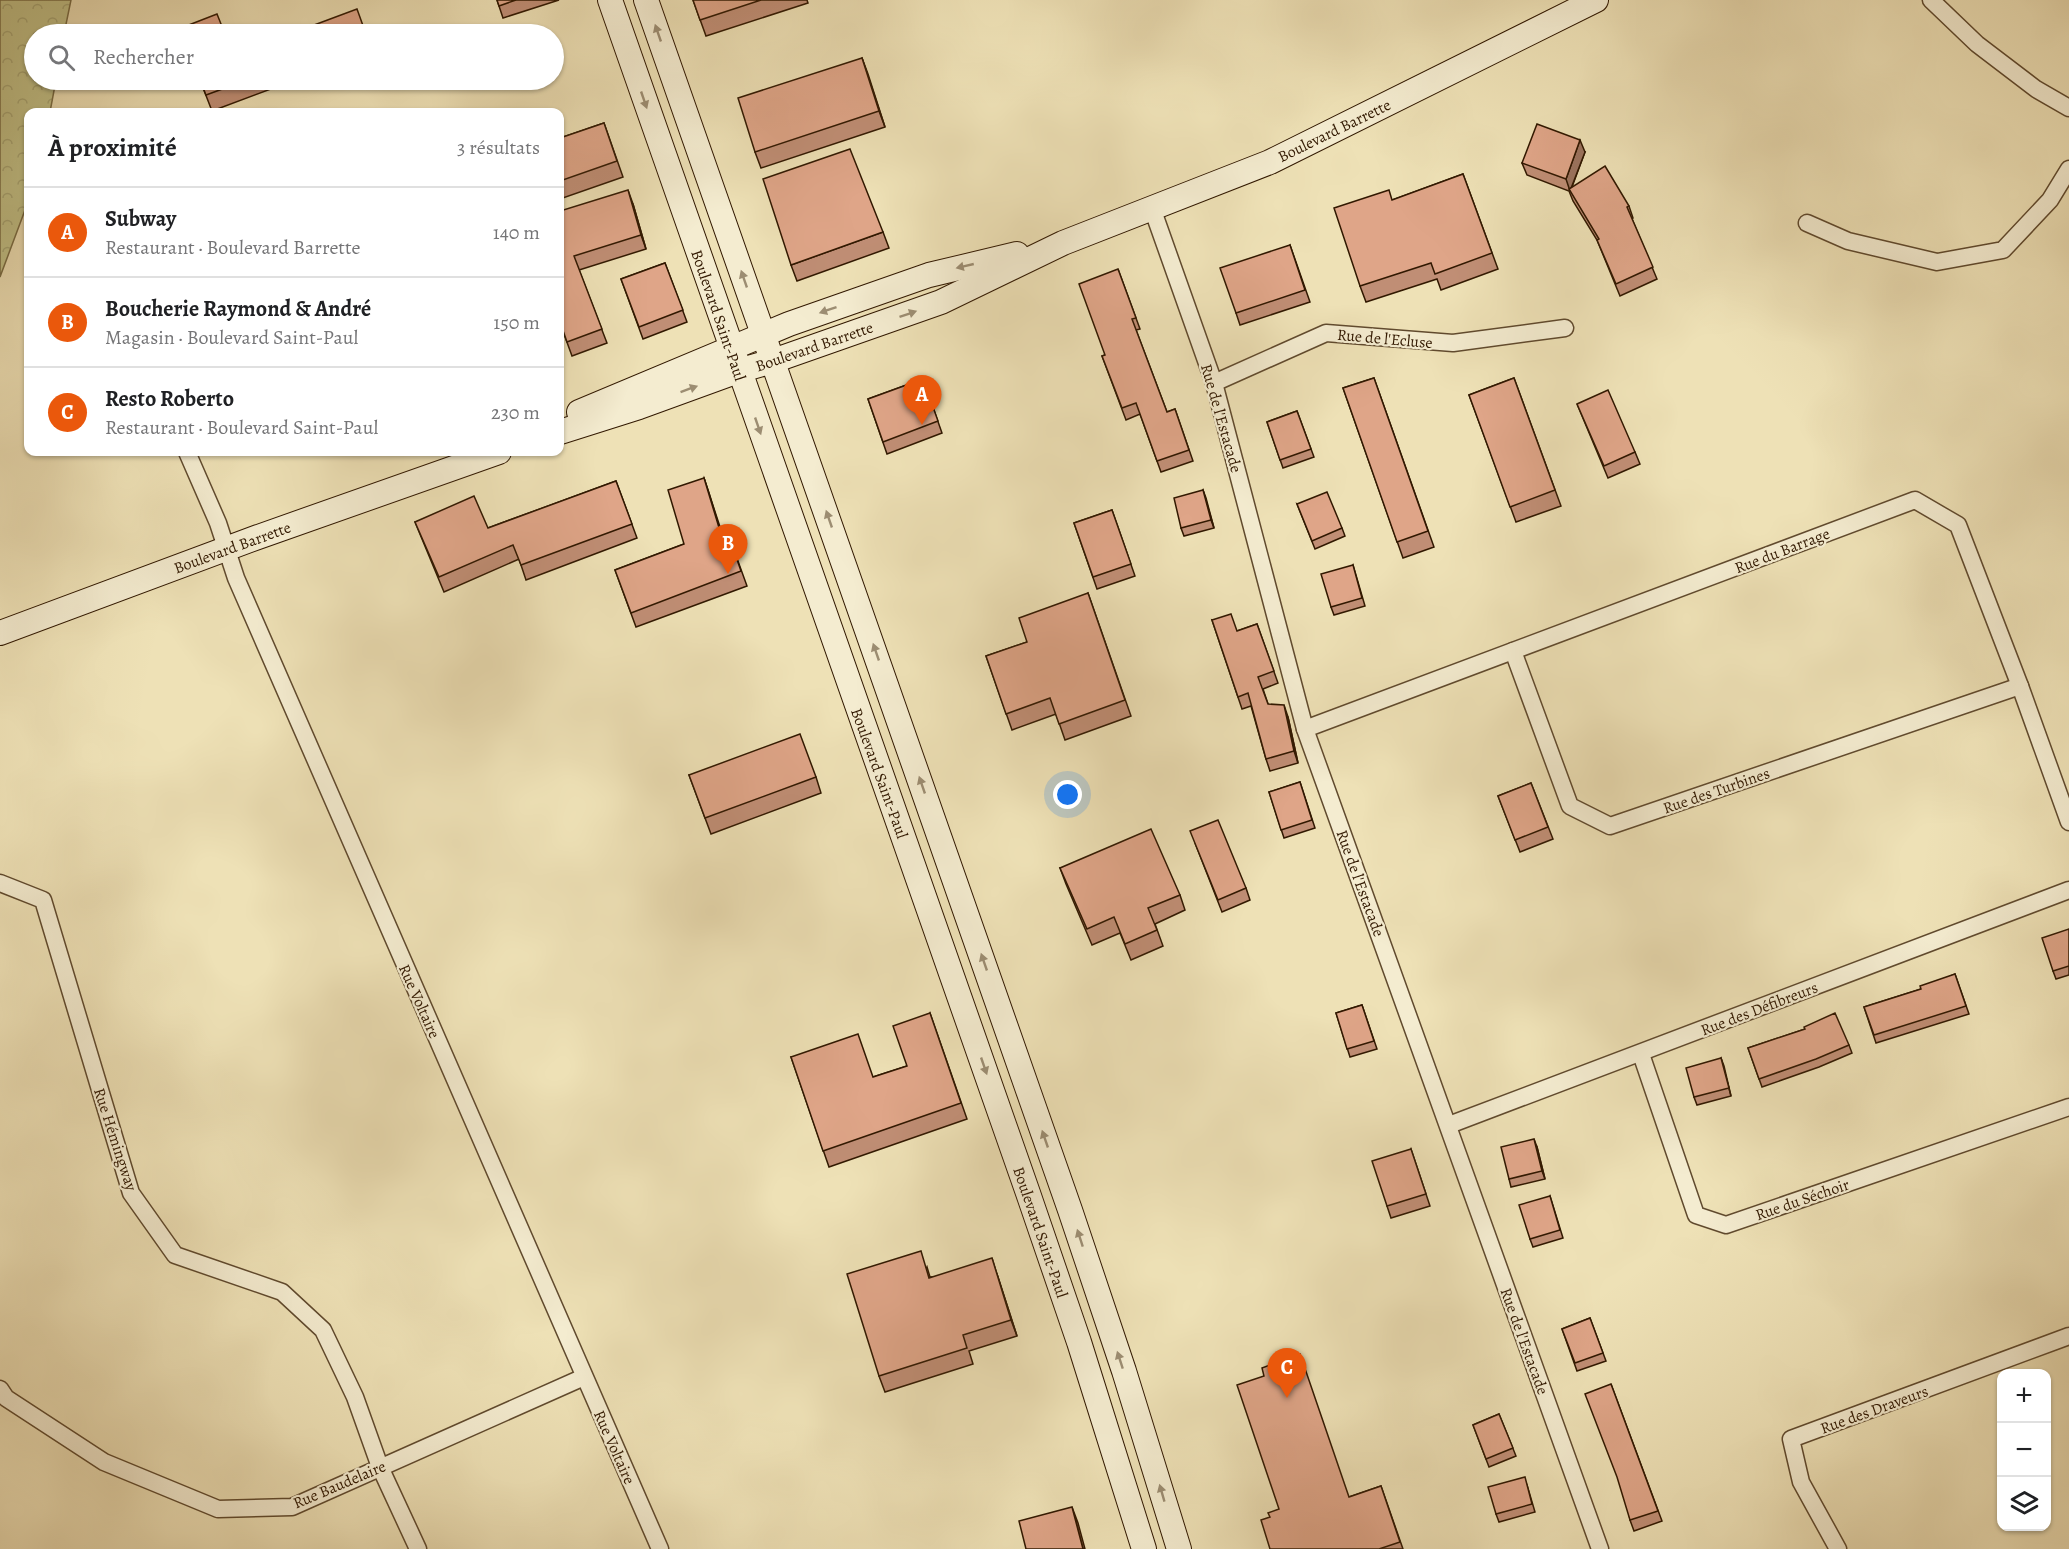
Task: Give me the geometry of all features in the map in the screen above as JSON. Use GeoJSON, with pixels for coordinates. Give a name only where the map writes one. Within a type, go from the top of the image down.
{"type":"FeatureCollection","features":[{"type":"Feature","properties":{"kind":"main road","name":"Boulevard Saint-Paul"},"geometry":{"type":"LineString","coordinates":[[610,0],[1028,1192],[1144,1549]]}},
{"type":"Feature","properties":{"kind":"main road","name":"Boulevard Saint-Paul"},"geometry":{"type":"LineString","coordinates":[[646,0],[1070,1210],[1128,1382],[1179,1549]]}},
{"type":"Feature","properties":{"kind":"main road","name":"Boulevard Barrette"},"geometry":{"type":"LineString","coordinates":[[564,419],[658,378],[735,360],[773,361],[941,302],[1063,243],[1270,162],[1596,0]]}},
{"type":"Feature","properties":{"kind":"main road","name":"Boulevard Barrette"},"geometry":{"type":"LineString","coordinates":[[564,431],[639,407],[735,360],[763,334],[929,275],[1063,243]]}},
{"type":"Feature","properties":{"kind":"main road","name":"Boulevard Barrette"},"geometry":{"type":"LineString","coordinates":[[0,633],[479,456]]}},
{"type":"Feature","properties":{"kind":"main road","name":"Boulevard Barrette"},"geometry":{"type":"LineString","coordinates":[[465,462],[485,456]]}},
{"type":"Feature","properties":{"kind":"street"},"geometry":{"type":"LineString","coordinates":[[1931,0],[1977,44],[2036,89],[2069,108]]}},
{"type":"Feature","properties":{"kind":"street"},"geometry":{"type":"LineString","coordinates":[[1807,223],[1848,241],[1937,262],[2003,250],[2050,201],[2069,170]]}},
{"type":"Feature","properties":{"kind":"street","name":"Rue de l'Estacade"},"geometry":{"type":"LineString","coordinates":[[1152,208],[1214,383],[1305,729],[1600,1549]]}},
{"type":"Feature","properties":{"kind":"street","name":"Rue de l'Ecluse"},"geometry":{"type":"LineString","coordinates":[[1214,383],[1326,333],[1453,344],[1565,328]]}},
{"type":"Feature","properties":{"kind":"street","name":"Rue Voltaire"},"geometry":{"type":"LineString","coordinates":[[189,456],[219,523],[236,578],[660,1549]]}},
{"type":"Feature","properties":{"kind":"street","name":"Rue du Barrage"},"geometry":{"type":"LineString","coordinates":[[1305,729],[1916,500],[1958,525],[2069,822]]}},
{"type":"Feature","properties":{"kind":"street","name":"Rue des Turbines"},"geometry":{"type":"LineString","coordinates":[[1513,651],[1570,806],[1610,826],[2020,686]]}},
{"type":"Feature","properties":{"kind":"street","name":"Rue Hémingway"},"geometry":{"type":"LineString","coordinates":[[4,884],[43,900],[131,1193],[175,1255],[282,1292],[323,1330],[355,1397],[380,1467],[418,1549]]}},
{"type":"Feature","properties":{"kind":"street","name":"Rue des Défibreurs"},"geometry":{"type":"LineString","coordinates":[[1449,1125],[2069,890]]}},
{"type":"Feature","properties":{"kind":"street","name":"Rue du Séchoir"},"geometry":{"type":"LineString","coordinates":[[1641,1054],[1696,1215],[1726,1225],[2069,1107]]}},
{"type":"Feature","properties":{"kind":"street","name":"Rue des Draveurs"},"geometry":{"type":"LineString","coordinates":[[1838,1549],[1801,1482],[1791,1439],[2069,1336]]}},
{"type":"Feature","properties":{"kind":"street","name":"Rue Baudelaire"},"geometry":{"type":"LineString","coordinates":[[0,1389],[6,1398],[104,1462],[218,1509],[292,1507],[584,1377]]}},
{"type":"Feature","properties":{"kind":"green space"},"geometry":{"type":"Polygon","coordinates":[[[0,0],[71,0],[66,24],[24,24],[24,90],[54,90],[51,108],[24,108],[24,213],[0,277],[0,0]]]}},
{"type":"Feature","properties":{"kind":"building"},"geometry":{"type":"Polygon","coordinates":[[[497,0],[516,0],[499,6],[497,0]]]}},
{"type":"Feature","properties":{"kind":"building"},"geometry":{"type":"Polygon","coordinates":[[[693,0],[761,0],[700,20],[693,0]]]}},
{"type":"Feature","properties":{"kind":"building"},"geometry":{"type":"Polygon","coordinates":[[[357,9],[362,24],[317,24],[357,9]]]}},
{"type":"Feature","properties":{"kind":"building"},"geometry":{"type":"Polygon","coordinates":[[[217,14],[221,24],[191,24],[217,14]]]}},
{"type":"Feature","properties":{"kind":"building"},"geometry":{"type":"Polygon","coordinates":[[[862,58],[879,111],[755,152],[738,98],[862,58]]]}},
{"type":"Feature","properties":{"kind":"building"},"geometry":{"type":"Polygon","coordinates":[[[204,90],[220,90],[206,95],[204,90]]]}},
{"type":"Feature","properties":{"kind":"building"},"geometry":{"type":"Polygon","coordinates":[[[604,123],[617,161],[564,180],[564,137],[604,123]]]}},
{"type":"Feature","properties":{"kind":"building"},"geometry":{"type":"Polygon","coordinates":[[[1537,124],[1580,140],[1566,179],[1522,163],[1537,124]]]}},
{"type":"Feature","properties":{"kind":"building"},"geometry":{"type":"Polygon","coordinates":[[[850,149],[883,232],[791,265],[763,179],[850,149]]]}},
{"type":"Feature","properties":{"kind":"building"},"geometry":{"type":"Polygon","coordinates":[[[1605,166],[1629,206],[1627,207],[1653,267],[1616,284],[1597,240],[1599,239],[1569,189],[1605,166]]]}},
{"type":"Feature","properties":{"kind":"building"},"geometry":{"type":"Polygon","coordinates":[[[1463,174],[1492,253],[1435,274],[1431,263],[1360,286],[1334,208],[1389,190],[1392,200],[1463,174]]]}},
{"type":"Feature","properties":{"kind":"building"},"geometry":{"type":"Polygon","coordinates":[[[628,190],[641,235],[574,256],[602,329],[567,342],[564,333],[564,210],[628,190]]]}},
{"type":"Feature","properties":{"kind":"building"},"geometry":{"type":"Polygon","coordinates":[[[1290,245],[1305,290],[1236,313],[1220,268],[1290,245]]]}},
{"type":"Feature","properties":{"kind":"building"},"geometry":{"type":"Polygon","coordinates":[[[665,263],[683,310],[639,327],[621,279],[665,263]]]}},
{"type":"Feature","properties":{"kind":"building"},"geometry":{"type":"Polygon","coordinates":[[[1118,269],[1136,318],[1132,319],[1167,412],[1175,409],[1189,450],[1157,461],[1136,403],[1122,408],[1102,356],[1105,355],[1079,284],[1118,269]]]}},
{"type":"Feature","properties":{"kind":"building"},"geometry":{"type":"Polygon","coordinates":[[[1374,378],[1428,531],[1397,542],[1343,388],[1374,378]]]}},
{"type":"Feature","properties":{"kind":"building"},"geometry":{"type":"Polygon","coordinates":[[[1514,378],[1555,490],[1510,507],[1469,395],[1514,378]]]}},
{"type":"Feature","properties":{"kind":"building"},"geometry":{"type":"Polygon","coordinates":[[[923,379],[938,421],[883,442],[868,399],[923,379]]]}},
{"type":"Feature","properties":{"kind":"building"},"geometry":{"type":"Polygon","coordinates":[[[1608,390],[1635,452],[1604,466],[1577,404],[1608,390]]]}},
{"type":"Feature","properties":{"kind":"building"},"geometry":{"type":"Polygon","coordinates":[[[1297,411],[1311,449],[1280,460],[1267,422],[1297,411]]]}},
{"type":"Feature","properties":{"kind":"building"},"geometry":{"type":"Polygon","coordinates":[[[704,478],[720,531],[726,528],[741,571],[631,613],[615,570],[684,544],[668,490],[704,478]]]}},
{"type":"Feature","properties":{"kind":"building"},"geometry":{"type":"Polygon","coordinates":[[[616,481],[632,524],[521,565],[513,545],[439,577],[415,522],[474,496],[488,528],[616,481]]]}},
{"type":"Feature","properties":{"kind":"building"},"geometry":{"type":"Polygon","coordinates":[[[1203,490],[1211,520],[1181,528],[1174,498],[1203,490]]]}},
{"type":"Feature","properties":{"kind":"building"},"geometry":{"type":"Polygon","coordinates":[[[1327,492],[1342,528],[1312,541],[1297,504],[1327,492]]]}},
{"type":"Feature","properties":{"kind":"building"},"geometry":{"type":"Polygon","coordinates":[[[1112,510],[1131,564],[1093,577],[1074,523],[1112,510]]]}},
{"type":"Feature","properties":{"kind":"building"},"geometry":{"type":"Polygon","coordinates":[[[1353,565],[1362,598],[1331,607],[1321,574],[1353,565]]]}},
{"type":"Feature","properties":{"kind":"building"},"geometry":{"type":"Polygon","coordinates":[[[1088,593],[1125,700],[1059,724],[1050,698],[1006,714],[986,656],[1027,642],[1019,618],[1088,593]]]}},
{"type":"Feature","properties":{"kind":"building"},"geometry":{"type":"Polygon","coordinates":[[[1231,614],[1237,631],[1257,624],[1274,671],[1258,677],[1268,704],[1284,705],[1294,751],[1266,759],[1248,693],[1238,697],[1212,620],[1231,614]]]}},
{"type":"Feature","properties":{"kind":"building"},"geometry":{"type":"Polygon","coordinates":[[[800,734],[816,777],[705,818],[689,775],[800,734]]]}},
{"type":"Feature","properties":{"kind":"building"},"geometry":{"type":"Polygon","coordinates":[[[1300,782],[1312,820],[1281,830],[1269,792],[1300,782]]]}},
{"type":"Feature","properties":{"kind":"building"},"geometry":{"type":"Polygon","coordinates":[[[1531,783],[1548,827],[1515,840],[1498,796],[1531,783]]]}},
{"type":"Feature","properties":{"kind":"building"},"geometry":{"type":"Polygon","coordinates":[[[1218,820],[1246,888],[1218,900],[1190,831],[1218,820]]]}},
{"type":"Feature","properties":{"kind":"building"},"geometry":{"type":"Polygon","coordinates":[[[1151,829],[1180,895],[1148,908],[1157,930],[1125,944],[1114,917],[1087,929],[1060,868],[1151,829]]]}},
{"type":"Feature","properties":{"kind":"building"},"geometry":{"type":"Polygon","coordinates":[[[2069,929],[2069,966],[2053,971],[2042,938],[2069,929]]]}},
{"type":"Feature","properties":{"kind":"building"},"geometry":{"type":"Polygon","coordinates":[[[1955,974],[1966,1006],[1874,1035],[1864,1007],[1921,989],[1920,986],[1955,974]]]}},
{"type":"Feature","properties":{"kind":"building"},"geometry":{"type":"Polygon","coordinates":[[[1362,1005],[1374,1041],[1347,1049],[1336,1013],[1362,1005]]]}},
{"type":"Feature","properties":{"kind":"building"},"geometry":{"type":"Polygon","coordinates":[[[930,1013],[961,1103],[823,1151],[791,1057],[858,1034],[873,1077],[907,1066],[893,1026],[930,1013]]]}},
{"type":"Feature","properties":{"kind":"building"},"geometry":{"type":"Polygon","coordinates":[[[1835,1013],[1849,1045],[1759,1079],[1748,1048],[1805,1029],[1804,1027],[1835,1013]]]}},
{"type":"Feature","properties":{"kind":"building"},"geometry":{"type":"Polygon","coordinates":[[[1721,1058],[1729,1088],[1694,1097],[1686,1068],[1721,1058]]]}},
{"type":"Feature","properties":{"kind":"building"},"geometry":{"type":"Polygon","coordinates":[[[1534,1139],[1542,1171],[1509,1179],[1501,1147],[1534,1139]]]}},
{"type":"Feature","properties":{"kind":"building"},"geometry":{"type":"Polygon","coordinates":[[[1411,1149],[1426,1194],[1387,1206],[1372,1161],[1411,1149]]]}},
{"type":"Feature","properties":{"kind":"building"},"geometry":{"type":"Polygon","coordinates":[[[1550,1196],[1560,1230],[1530,1239],[1519,1205],[1550,1196]]]}},
{"type":"Feature","properties":{"kind":"building"},"geometry":{"type":"Polygon","coordinates":[[[921,1251],[929,1278],[992,1258],[1011,1320],[963,1335],[967,1348],[879,1376],[847,1274],[921,1251]]]}},
{"type":"Feature","properties":{"kind":"building"},"geometry":{"type":"Polygon","coordinates":[[[1590,1318],[1603,1353],[1575,1363],[1562,1329],[1590,1318]]]}},
{"type":"Feature","properties":{"kind":"building"},"geometry":{"type":"Polygon","coordinates":[[[1300,1354],[1349,1497],[1381,1486],[1400,1542],[1379,1549],[1270,1549],[1261,1520],[1270,1517],[1268,1513],[1279,1509],[1237,1385],[1264,1376],[1262,1368],[1300,1354]]]}},
{"type":"Feature","properties":{"kind":"building"},"geometry":{"type":"Polygon","coordinates":[[[1611,1384],[1658,1511],[1630,1520],[1617,1477],[1585,1394],[1611,1384]]]}},
{"type":"Feature","properties":{"kind":"building"},"geometry":{"type":"Polygon","coordinates":[[[1499,1414],[1513,1448],[1486,1459],[1473,1425],[1499,1414]]]}},
{"type":"Feature","properties":{"kind":"building"},"geometry":{"type":"Polygon","coordinates":[[[1525,1477],[1532,1504],[1496,1514],[1488,1487],[1525,1477]]]}},
{"type":"Feature","properties":{"kind":"building"},"geometry":{"type":"Polygon","coordinates":[[[1072,1507],[1083,1549],[1026,1549],[1019,1521],[1072,1507]]]}},
{"type":"Feature","properties":{"kind":"place","name":"Subway"},"geometry":{"type":"Point","coordinates":[922,425]}},
{"type":"Feature","properties":{"kind":"place","name":"Boucherie Raymond & André"},"geometry":{"type":"Point","coordinates":[728,574]}},
{"type":"Feature","properties":{"kind":"place","name":"Resto Roberto"},"geometry":{"type":"Point","coordinates":[1287,1398]}}]}
